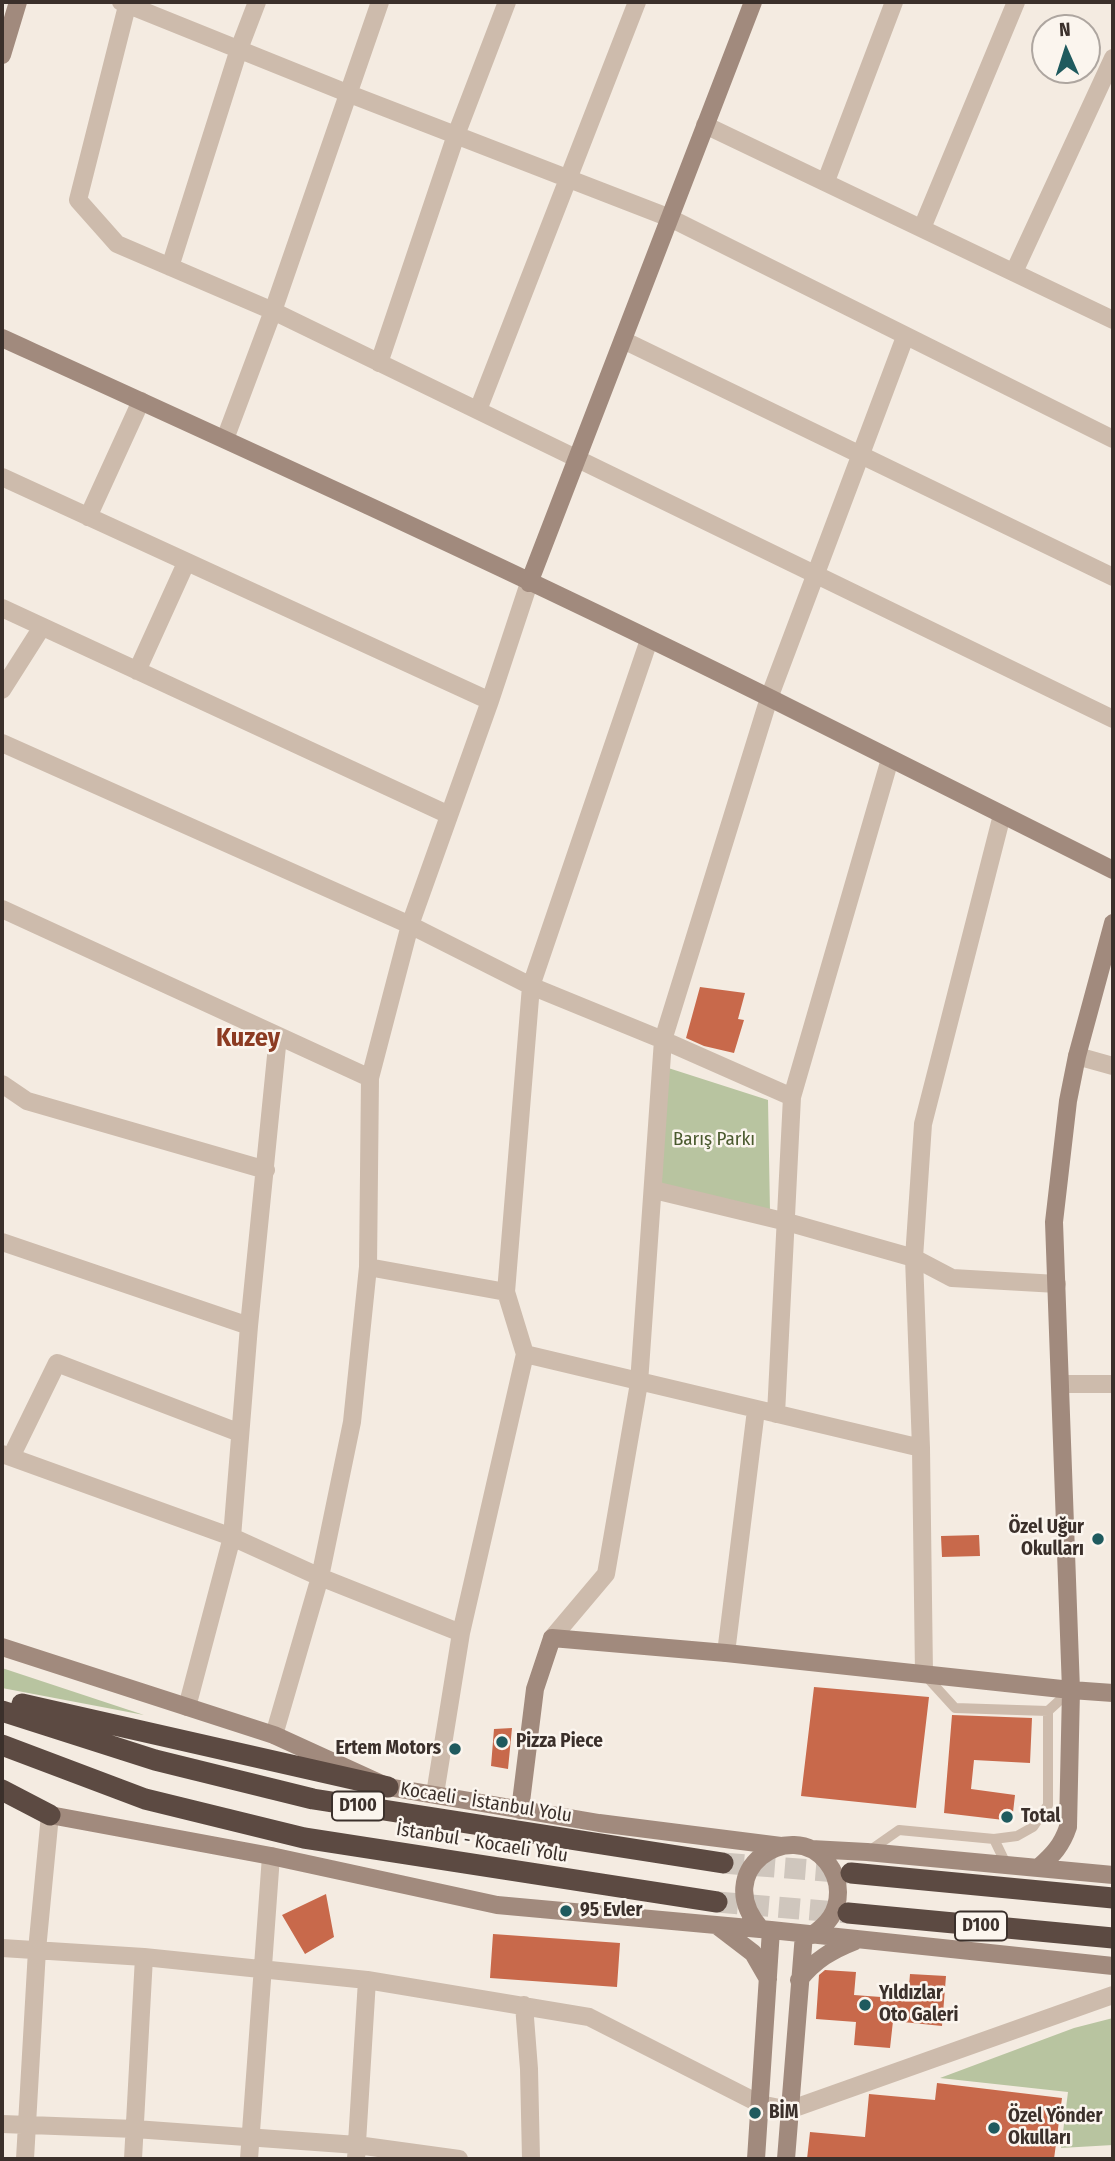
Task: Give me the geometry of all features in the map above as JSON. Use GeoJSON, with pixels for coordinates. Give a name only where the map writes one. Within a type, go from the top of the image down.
{"type":"FeatureCollection","features":[{"type":"Feature","properties":{"kind":"highway"},"geometry":{"type":"LineString","coordinates":[[2,1700],[388,1787]]}},
{"type":"Feature","properties":{"kind":"highway","name":"Kocaeli - İstanbul Yolu"},"geometry":{"type":"LineString","coordinates":[[2,1711],[155,1760],[313,1800],[723,1863]]}},
{"type":"Feature","properties":{"kind":"highway","name":"İstanbul - Kocaeli Yolu"},"geometry":{"type":"LineString","coordinates":[[2,1745],[145,1798],[304,1838],[717,1902]]}},
{"type":"Feature","properties":{"kind":"highway"},"geometry":{"type":"LineString","coordinates":[[2,1790],[50,1815]]}},
{"type":"Feature","properties":{"kind":"highway","name":"D100"},"geometry":{"type":"LineString","coordinates":[[851,1874],[1113,1898]]}},
{"type":"Feature","properties":{"kind":"highway","name":"D100"},"geometry":{"type":"LineString","coordinates":[[848,1913],[1113,1938]]}},
{"type":"Feature","properties":{"kind":"street"},"geometry":{"type":"LineString","coordinates":[[2,55],[18,2]]}},
{"type":"Feature","properties":{"kind":"street"},"geometry":{"type":"LineString","coordinates":[[170,267],[239,50],[257,2]]}},
{"type":"Feature","properties":{"kind":"street"},"geometry":{"type":"LineString","coordinates":[[225,439],[380,2]]}},
{"type":"Feature","properties":{"kind":"street"},"geometry":{"type":"LineString","coordinates":[[379,363],[456,135],[507,2]]}},
{"type":"Feature","properties":{"kind":"street"},"geometry":{"type":"LineString","coordinates":[[478,410],[636,2]]}},
{"type":"Feature","properties":{"kind":"street"},"geometry":{"type":"LineString","coordinates":[[274,1735],[320,1577],[352,1422],[368,1267],[370,1078],[410,925],[529,583],[753,2]]}},
{"type":"Feature","properties":{"kind":"street"},"geometry":{"type":"LineString","coordinates":[[826,181],[894,2]]}},
{"type":"Feature","properties":{"kind":"street"},"geometry":{"type":"LineString","coordinates":[[922,228],[1016,2]]}},
{"type":"Feature","properties":{"kind":"street"},"geometry":{"type":"LineString","coordinates":[[1113,439],[670,218],[346,93],[125,3],[78,200],[117,244],[272,311],[1113,719]]}},
{"type":"Feature","properties":{"kind":"street"},"geometry":{"type":"LineString","coordinates":[[1014,272],[1113,58]]}},
{"type":"Feature","properties":{"kind":"street"},"geometry":{"type":"LineString","coordinates":[[705,125],[1113,320]]}},
{"type":"Feature","properties":{"kind":"street"},"geometry":{"type":"LineString","coordinates":[[520,1810],[534,1689],[552,1639],[606,1574],[639,1382],[663,1040],[769,698],[813,575],[905,337]]}},
{"type":"Feature","properties":{"kind":"street"},"geometry":{"type":"LineString","coordinates":[[2,338],[225,439],[649,640],[1113,870]]}},
{"type":"Feature","properties":{"kind":"street"},"geometry":{"type":"LineString","coordinates":[[623,340],[1113,577]]}},
{"type":"Feature","properties":{"kind":"street"},"geometry":{"type":"LineString","coordinates":[[88,517],[141,401]]}},
{"type":"Feature","properties":{"kind":"street"},"geometry":{"type":"LineString","coordinates":[[2,477],[490,701]]}},
{"type":"Feature","properties":{"kind":"street"},"geometry":{"type":"LineString","coordinates":[[137,671],[186,563]]}},
{"type":"Feature","properties":{"kind":"street"},"geometry":{"type":"LineString","coordinates":[[2,608],[449,815]]}},
{"type":"Feature","properties":{"kind":"street"},"geometry":{"type":"LineString","coordinates":[[2,690],[43,627]]}},
{"type":"Feature","properties":{"kind":"street"},"geometry":{"type":"LineString","coordinates":[[435,1794],[461,1633],[525,1354],[506,1292],[531,986],[649,640]]}},
{"type":"Feature","properties":{"kind":"street"},"geometry":{"type":"LineString","coordinates":[[2,743],[410,925],[531,986],[792,1097]]}},
{"type":"Feature","properties":{"kind":"street"},"geometry":{"type":"LineString","coordinates":[[776,1414],[792,1097],[890,759]]}},
{"type":"Feature","properties":{"kind":"street"},"geometry":{"type":"LineString","coordinates":[[924,1674],[921,1448],[914,1258],[923,1124],[1002,815]]}},
{"type":"Feature","properties":{"kind":"street"},"geometry":{"type":"LineString","coordinates":[[2,909],[370,1078]]}},
{"type":"Feature","properties":{"kind":"street"},"geometry":{"type":"LineString","coordinates":[[1038,1867],[1055,1854],[1068,1827],[1071,1690],[1054,1222],[1068,1101],[1077,1056],[1113,923]]}},
{"type":"Feature","properties":{"kind":"street"},"geometry":{"type":"LineString","coordinates":[[187,1707],[232,1537],[249,1326],[278,1036]]}},
{"type":"Feature","properties":{"kind":"street"},"geometry":{"type":"LineString","coordinates":[[1077,1056],[1113,1066]]}},
{"type":"Feature","properties":{"kind":"street"},"geometry":{"type":"LineString","coordinates":[[2,1084],[27,1101],[265,1170]]}},
{"type":"Feature","properties":{"kind":"street"},"geometry":{"type":"LineString","coordinates":[[654,1190],[787,1222],[914,1258],[952,1278],[1057,1284]]}},
{"type":"Feature","properties":{"kind":"street"},"geometry":{"type":"LineString","coordinates":[[2,1242],[249,1326]]}},
{"type":"Feature","properties":{"kind":"street"},"geometry":{"type":"LineString","coordinates":[[368,1267],[506,1292]]}},
{"type":"Feature","properties":{"kind":"street"},"geometry":{"type":"LineString","coordinates":[[525,1354],[921,1448]]}},
{"type":"Feature","properties":{"kind":"street"},"geometry":{"type":"LineString","coordinates":[[240,1433],[57,1363],[6,1456],[232,1537],[320,1577],[461,1633]]}},
{"type":"Feature","properties":{"kind":"street"},"geometry":{"type":"LineString","coordinates":[[1060,1384],[1113,1384]]}},
{"type":"Feature","properties":{"kind":"street"},"geometry":{"type":"LineString","coordinates":[[726,1653],[756,1410]]}},
{"type":"Feature","properties":{"kind":"street"},"geometry":{"type":"LineString","coordinates":[[552,1639],[726,1653],[1113,1693]]}},
{"type":"Feature","properties":{"kind":"street"},"geometry":{"type":"LineString","coordinates":[[2,1647],[274,1735],[388,1787],[520,1810],[781,1846],[1113,1875]]}},
{"type":"Feature","properties":{"kind":"street"},"geometry":{"type":"LineString","coordinates":[[2,1796],[50,1815],[271,1856],[496,1905],[1113,1966]]}},
{"type":"Feature","properties":{"kind":"street"},"geometry":{"type":"LineString","coordinates":[[24,2159],[37,1950],[50,1815]]}},
{"type":"Feature","properties":{"kind":"street"},"geometry":{"type":"LineString","coordinates":[[756,2159],[768,1979],[766,1930],[751,1918],[745,1904],[744,1889],[747,1874],[755,1861],[781,1846]]}},
{"type":"Feature","properties":{"kind":"street"},"geometry":{"type":"LineString","coordinates":[[808,1935],[824,1927],[833,1914],[838,1892],[833,1870],[824,1858],[811,1849]]}},
{"type":"Feature","properties":{"kind":"street"},"geometry":{"type":"LineString","coordinates":[[249,2159],[271,1856]]}},
{"type":"Feature","properties":{"kind":"street"},"geometry":{"type":"LineString","coordinates":[[716,1925],[753,1953],[768,1979]]}},
{"type":"Feature","properties":{"kind":"street"},"geometry":{"type":"LineString","coordinates":[[786,2159],[799,1980],[808,1935]]}},
{"type":"Feature","properties":{"kind":"street"},"geometry":{"type":"LineString","coordinates":[[799,1980],[810,1966],[830,1951],[857,1940]]}},
{"type":"Feature","properties":{"kind":"street"},"geometry":{"type":"LineString","coordinates":[[2,1948],[144,1957],[367,1979],[589,2017],[760,2104],[789,2110],[1113,1995]]}},
{"type":"Feature","properties":{"kind":"street"},"geometry":{"type":"LineString","coordinates":[[133,2159],[144,1957]]}},
{"type":"Feature","properties":{"kind":"street"},"geometry":{"type":"LineString","coordinates":[[357,2152],[367,1979]]}},
{"type":"Feature","properties":{"kind":"street"},"geometry":{"type":"LineString","coordinates":[[524,2005],[531,2159]]}},
{"type":"Feature","properties":{"kind":"street"},"geometry":{"type":"LineString","coordinates":[[2,2123],[251,2137],[357,2152],[459,2159]]}},
{"type":"Feature","properties":{"kind":"lane"},"geometry":{"type":"LineString","coordinates":[[924,1674],[954,1708],[1048,1711],[1071,1690]]}},
{"type":"Feature","properties":{"kind":"lane"},"geometry":{"type":"LineString","coordinates":[[867,1852],[899,1830],[994,1839],[1017,1836],[1033,1827],[1042,1818],[1048,1805],[1048,1711]]}},
{"type":"Feature","properties":{"kind":"lane"},"geometry":{"type":"LineString","coordinates":[[994,1839],[1006,1864]]}},
{"type":"Feature","properties":{"kind":"green space","name":"Barış Parkı"},"geometry":{"type":"Polygon","coordinates":[[[662,1066],[768,1100],[770,1212],[655,1182],[662,1066]]]}},
{"type":"Feature","properties":{"kind":"green space"},"geometry":{"type":"Polygon","coordinates":[[[2,1668],[144,1715],[2,1688],[2,1668]]]}},
{"type":"Feature","properties":{"kind":"green space"},"geometry":{"type":"Polygon","coordinates":[[[1113,2018],[1113,2145],[1061,2148],[1068,2092],[940,2078],[1074,2028],[1113,2018]]]}},
{"type":"Feature","properties":{"kind":"building"},"geometry":{"type":"Polygon","coordinates":[[[700,987],[745,993],[738,1019],[744,1020],[734,1053],[704,1046],[686,1038],[700,987]]]}},
{"type":"Feature","properties":{"kind":"building"},"geometry":{"type":"Polygon","coordinates":[[[979,1535],[980,1556],[942,1557],[941,1536],[979,1535]]]}},
{"type":"Feature","properties":{"kind":"building"},"geometry":{"type":"Polygon","coordinates":[[[814,1687],[929,1697],[916,1808],[801,1796],[814,1687]]]}},
{"type":"Feature","properties":{"kind":"building"},"geometry":{"type":"Polygon","coordinates":[[[952,1715],[1032,1718],[1030,1763],[974,1760],[971,1789],[1015,1795],[1012,1821],[944,1813],[952,1715]]]}},
{"type":"Feature","properties":{"kind":"building","name":"Pizza Piece"},"geometry":{"type":"Polygon","coordinates":[[[512,1728],[508,1769],[491,1766],[494,1729],[512,1728]]]}},
{"type":"Feature","properties":{"kind":"building"},"geometry":{"type":"Polygon","coordinates":[[[326,1894],[334,1937],[305,1954],[282,1915],[326,1894]]]}},
{"type":"Feature","properties":{"kind":"building"},"geometry":{"type":"Polygon","coordinates":[[[493,1934],[620,1943],[617,1987],[490,1978],[493,1934]]]}},
{"type":"Feature","properties":{"kind":"building"},"geometry":{"type":"Polygon","coordinates":[[[825,1970],[856,1972],[854,1995],[908,1999],[910,1974],[946,1976],[942,2026],[893,2021],[890,2048],[854,2045],[856,2022],[816,2019],[819,1975],[825,1970]]]}},
{"type":"Feature","properties":{"kind":"building","name":"Özel Yönder Okulları"},"geometry":{"type":"Polygon","coordinates":[[[937,2083],[1062,2098],[1054,2159],[807,2159],[810,2132],[865,2137],[869,2094],[935,2100],[937,2083]]]}},
{"type":"Feature","properties":{"kind":"tunnel"},"geometry":{"type":"LineString","coordinates":[[723,1863],[849,1873]]}},
{"type":"Feature","properties":{"kind":"tunnel"},"geometry":{"type":"LineString","coordinates":[[717,1902],[848,1913]]}},
{"type":"Feature","properties":{"kind":"place","name":"Özel Uğur Okulları"},"geometry":{"type":"Point","coordinates":[1098,1539]}},
{"type":"Feature","properties":{"kind":"place","name":"Pizza Piece"},"geometry":{"type":"Point","coordinates":[502,1742]}},
{"type":"Feature","properties":{"kind":"place","name":"Ertem Motors"},"geometry":{"type":"Point","coordinates":[455,1749]}},
{"type":"Feature","properties":{"kind":"place","name":"Total"},"geometry":{"type":"Point","coordinates":[1007,1817]}},
{"type":"Feature","properties":{"kind":"place","name":"95 Evler"},"geometry":{"type":"Point","coordinates":[566,1911]}},
{"type":"Feature","properties":{"kind":"place","name":"Yıldızlar Oto Galeri"},"geometry":{"type":"Point","coordinates":[865,2005]}},
{"type":"Feature","properties":{"kind":"place","name":"BİM"},"geometry":{"type":"Point","coordinates":[755,2113]}},
{"type":"Feature","properties":{"kind":"place","name":"Özel Yönder Okulları"},"geometry":{"type":"Point","coordinates":[994,2128]}},
{"type":"Feature","properties":{"kind":"district","name":"Kuzey"},"geometry":{"type":"Point","coordinates":[248,1039]}}]}
